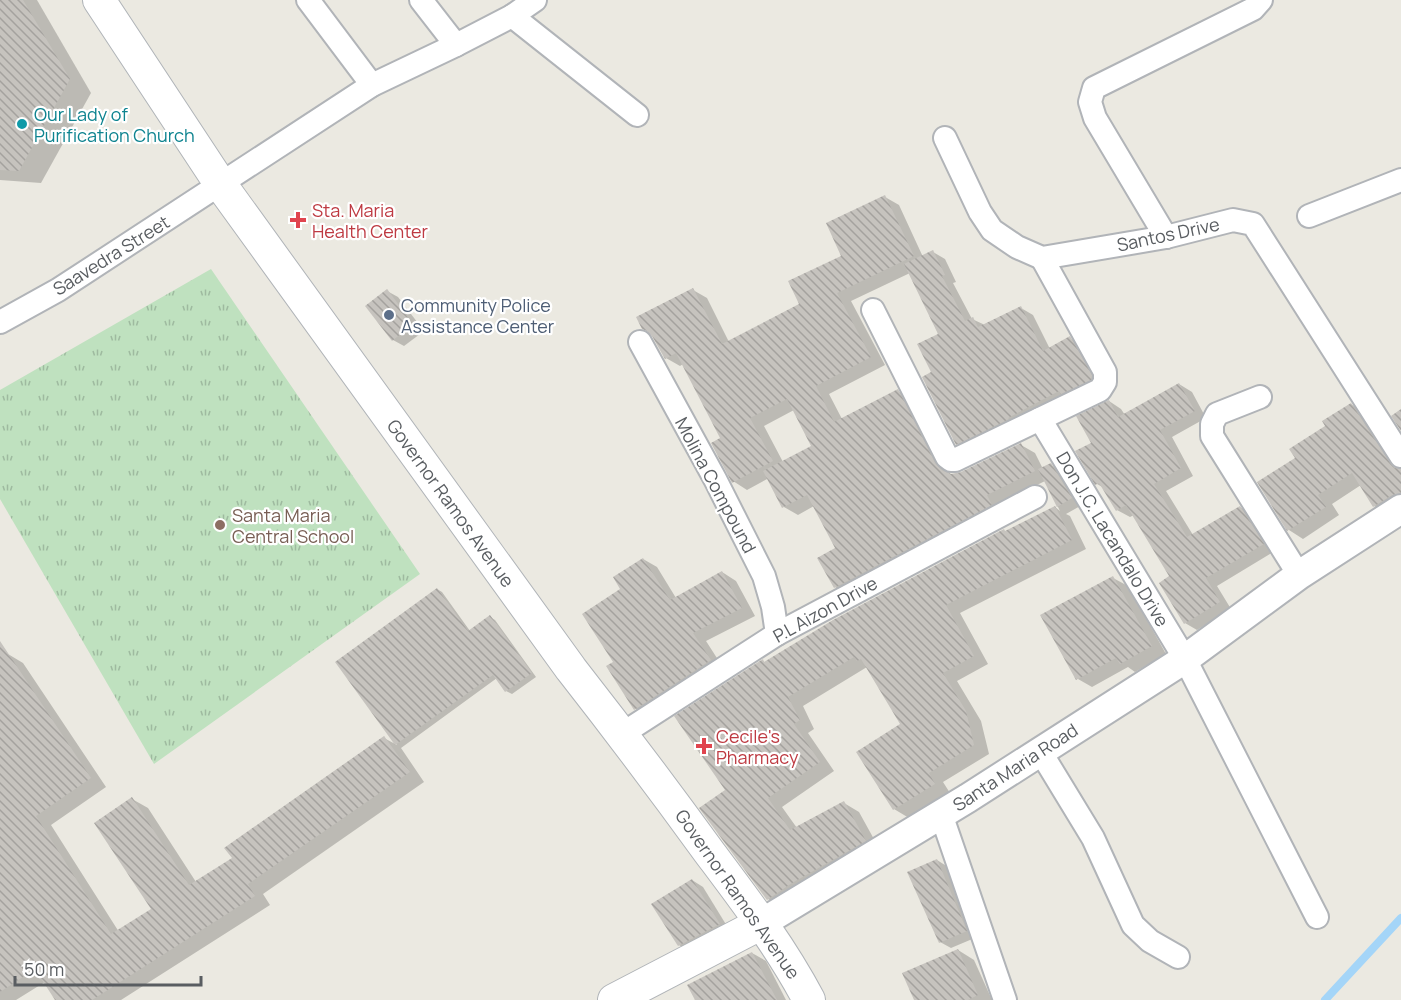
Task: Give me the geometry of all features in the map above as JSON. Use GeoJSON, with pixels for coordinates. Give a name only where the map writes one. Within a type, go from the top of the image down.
{"type":"FeatureCollection","features":[{"type":"Feature","properties":{"kind":"main road","name":"Governor Ramos Avenue"},"geometry":{"type":"LineString","coordinates":[[99,0],[221,185],[564,659],[762,924],[791,966],[809,1000]]}},
{"type":"Feature","properties":{"kind":"main road","name":"Santa Maria Road"},"geometry":{"type":"LineString","coordinates":[[614,1000],[762,924]]}},
{"type":"Feature","properties":{"kind":"street"},"geometry":{"type":"LineString","coordinates":[[308,0],[372,85]]}},
{"type":"Feature","properties":{"kind":"street"},"geometry":{"type":"LineString","coordinates":[[421,0],[456,45]]}},
{"type":"Feature","properties":{"kind":"street","name":"Saavedra Street"},"geometry":{"type":"LineString","coordinates":[[0,322],[58,290],[372,85],[456,45],[535,0]]}},
{"type":"Feature","properties":{"kind":"street"},"geometry":{"type":"LineString","coordinates":[[1166,237],[1095,118],[1090,102],[1094,88],[1254,9],[1261,0]]}},
{"type":"Feature","properties":{"kind":"street"},"geometry":{"type":"LineString","coordinates":[[512,15],[637,115]]}},
{"type":"Feature","properties":{"kind":"street"},"geometry":{"type":"LineString","coordinates":[[873,310],[947,457],[951,460],[1100,390],[1105,382],[1105,372],[1042,258],[1017,247],[992,230],[980,212],[945,138]]}},
{"type":"Feature","properties":{"kind":"street"},"geometry":{"type":"LineString","coordinates":[[1309,216],[1401,180]]}},
{"type":"Feature","properties":{"kind":"street","name":"Santos Drive"},"geometry":{"type":"LineString","coordinates":[[1042,258],[1166,237],[1233,220],[1253,224],[1401,456]]}},
{"type":"Feature","properties":{"kind":"street","name":"Molina Compound"},"geometry":{"type":"LineString","coordinates":[[640,342],[715,478],[764,576],[773,607],[777,634]]}},
{"type":"Feature","properties":{"kind":"street"},"geometry":{"type":"LineString","coordinates":[[1260,397],[1218,414],[1212,424],[1212,436],[1299,575]]}},
{"type":"Feature","properties":{"kind":"street","name":"Don J.C. Lacandalo Drive"},"geometry":{"type":"LineString","coordinates":[[1040,419],[1185,659],[1317,917]]}},
{"type":"Feature","properties":{"kind":"street","name":"P.L Aizon Drive"},"geometry":{"type":"LineString","coordinates":[[622,734],[777,634],[1035,497]]}},
{"type":"Feature","properties":{"kind":"street","name":"Santa Maria Road"},"geometry":{"type":"LineString","coordinates":[[762,924],[941,814],[1185,659],[1299,575],[1401,508]]}},
{"type":"Feature","properties":{"kind":"street"},"geometry":{"type":"LineString","coordinates":[[1040,751],[1093,838],[1133,925],[1150,941],[1178,957]]}},
{"type":"Feature","properties":{"kind":"street"},"geometry":{"type":"LineString","coordinates":[[941,814],[1005,1000]]}},
{"type":"Feature","properties":{"kind":"green space"},"geometry":{"type":"Polygon","coordinates":[[[211,269],[420,574],[154,764],[0,499],[0,390],[211,269]]]}},
{"type":"Feature","properties":{"kind":"building","name":"Our Lady of Purification Church"},"geometry":{"type":"Polygon","coordinates":[[[0,0],[23,0],[70,79],[19,171],[0,170],[0,0]]]}},
{"type":"Feature","properties":{"kind":"building"},"geometry":{"type":"Polygon","coordinates":[[[885,195],[914,256],[837,293],[871,357],[816,386],[834,422],[898,389],[935,463],[943,471],[951,474],[961,472],[1021,443],[1035,471],[987,495],[992,505],[834,588],[817,558],[835,548],[807,495],[782,508],[763,471],[811,446],[787,399],[750,418],[773,461],[732,483],[711,443],[720,438],[676,353],[665,359],[652,336],[642,329],[636,317],[693,288],[722,344],[799,304],[788,281],[841,256],[826,223],[885,195]]]}},
{"type":"Feature","properties":{"kind":"building"},"geometry":{"type":"Polygon","coordinates":[[[933,250],[945,275],[942,276],[965,321],[973,317],[978,327],[1021,306],[1043,351],[1070,336],[1092,375],[1091,380],[1061,394],[1059,391],[956,445],[922,377],[931,372],[917,344],[938,334],[904,264],[933,250]]]}},
{"type":"Feature","properties":{"kind":"building","name":"Community Police Assistance Center"},"geometry":{"type":"Polygon","coordinates":[[[387,289],[413,324],[392,341],[365,306],[387,289]]]}},
{"type":"Feature","properties":{"kind":"building"},"geometry":{"type":"Polygon","coordinates":[[[1179,383],[1195,411],[1160,430],[1181,468],[1154,484],[1187,537],[1240,506],[1264,544],[1206,578],[1220,602],[1184,624],[1159,583],[1169,576],[1126,505],[1116,511],[1099,483],[1095,485],[1075,451],[1091,443],[1076,416],[1109,400],[1118,417],[1179,383]]]}},
{"type":"Feature","properties":{"kind":"building"},"geometry":{"type":"Polygon","coordinates":[[[1351,403],[1390,463],[1394,468],[1401,469],[1401,493],[1392,495],[1373,507],[1352,473],[1318,495],[1326,507],[1287,531],[1257,482],[1295,458],[1289,449],[1325,426],[1322,421],[1351,403]]]}},
{"type":"Feature","properties":{"kind":"building"},"geometry":{"type":"Polygon","coordinates":[[[1401,409],[1401,431],[1391,416],[1401,409]]]}},
{"type":"Feature","properties":{"kind":"building"},"geometry":{"type":"Polygon","coordinates":[[[1051,463],[1072,498],[1057,507],[1038,469],[1051,463]]]}},
{"type":"Feature","properties":{"kind":"building"},"geometry":{"type":"Polygon","coordinates":[[[1055,506],[1072,540],[946,605],[974,656],[943,673],[966,711],[974,745],[929,773],[935,784],[893,810],[856,752],[900,724],[861,659],[857,661],[854,657],[788,697],[800,720],[794,724],[820,762],[768,798],[790,830],[844,801],[866,841],[792,883],[767,900],[699,808],[725,790],[674,716],[763,659],[764,662],[833,620],[1004,529],[1005,531],[1055,506]]]}},
{"type":"Feature","properties":{"kind":"building"},"geometry":{"type":"Polygon","coordinates":[[[643,558],[670,600],[722,571],[742,608],[693,633],[711,660],[634,710],[606,666],[613,662],[582,614],[620,589],[613,577],[643,558]]]}},
{"type":"Feature","properties":{"kind":"building"},"geometry":{"type":"Polygon","coordinates":[[[1113,576],[1152,646],[1120,664],[1116,658],[1076,680],[1040,615],[1113,576]]]}},
{"type":"Feature","properties":{"kind":"building"},"geometry":{"type":"Polygon","coordinates":[[[437,588],[468,631],[490,615],[532,673],[505,692],[493,675],[395,745],[335,662],[437,588]]]}},
{"type":"Feature","properties":{"kind":"building"},"geometry":{"type":"Polygon","coordinates":[[[0,641],[91,778],[36,816],[111,934],[151,909],[94,823],[132,797],[189,885],[232,858],[224,848],[384,736],[410,772],[248,884],[255,896],[92,1000],[55,1000],[35,969],[0,992],[0,641]]]}},
{"type":"Feature","properties":{"kind":"building"},"geometry":{"type":"Polygon","coordinates":[[[937,859],[967,931],[939,943],[907,872],[937,859]]]}},
{"type":"Feature","properties":{"kind":"building"},"geometry":{"type":"Polygon","coordinates":[[[692,879],[720,924],[678,946],[651,904],[692,879]]]}},
{"type":"Feature","properties":{"kind":"building"},"geometry":{"type":"Polygon","coordinates":[[[958,949],[978,995],[968,1000],[914,1000],[902,973],[958,949]]]}},
{"type":"Feature","properties":{"kind":"building"},"geometry":{"type":"Polygon","coordinates":[[[752,952],[777,1000],[695,1000],[687,985],[752,952]]]}},
{"type":"Feature","properties":{"kind":"waterway"},"geometry":{"type":"LineString","coordinates":[[1325,1000],[1401,918]]}},
{"type":"Feature","properties":{"kind":"place","name":"Our Lady of Purification Church"},"geometry":{"type":"Point","coordinates":[22,124]}},
{"type":"Feature","properties":{"kind":"place","name":"Sta. Maria Health Center"},"geometry":{"type":"Point","coordinates":[298,220]}},
{"type":"Feature","properties":{"kind":"place","name":"Community Police Assistance Center"},"geometry":{"type":"Point","coordinates":[389,315]}},
{"type":"Feature","properties":{"kind":"place","name":"Santa Maria Central School"},"geometry":{"type":"Point","coordinates":[220,525]}},
{"type":"Feature","properties":{"kind":"place","name":"Cecile's Pharmacy"},"geometry":{"type":"Point","coordinates":[704,746]}}]}
